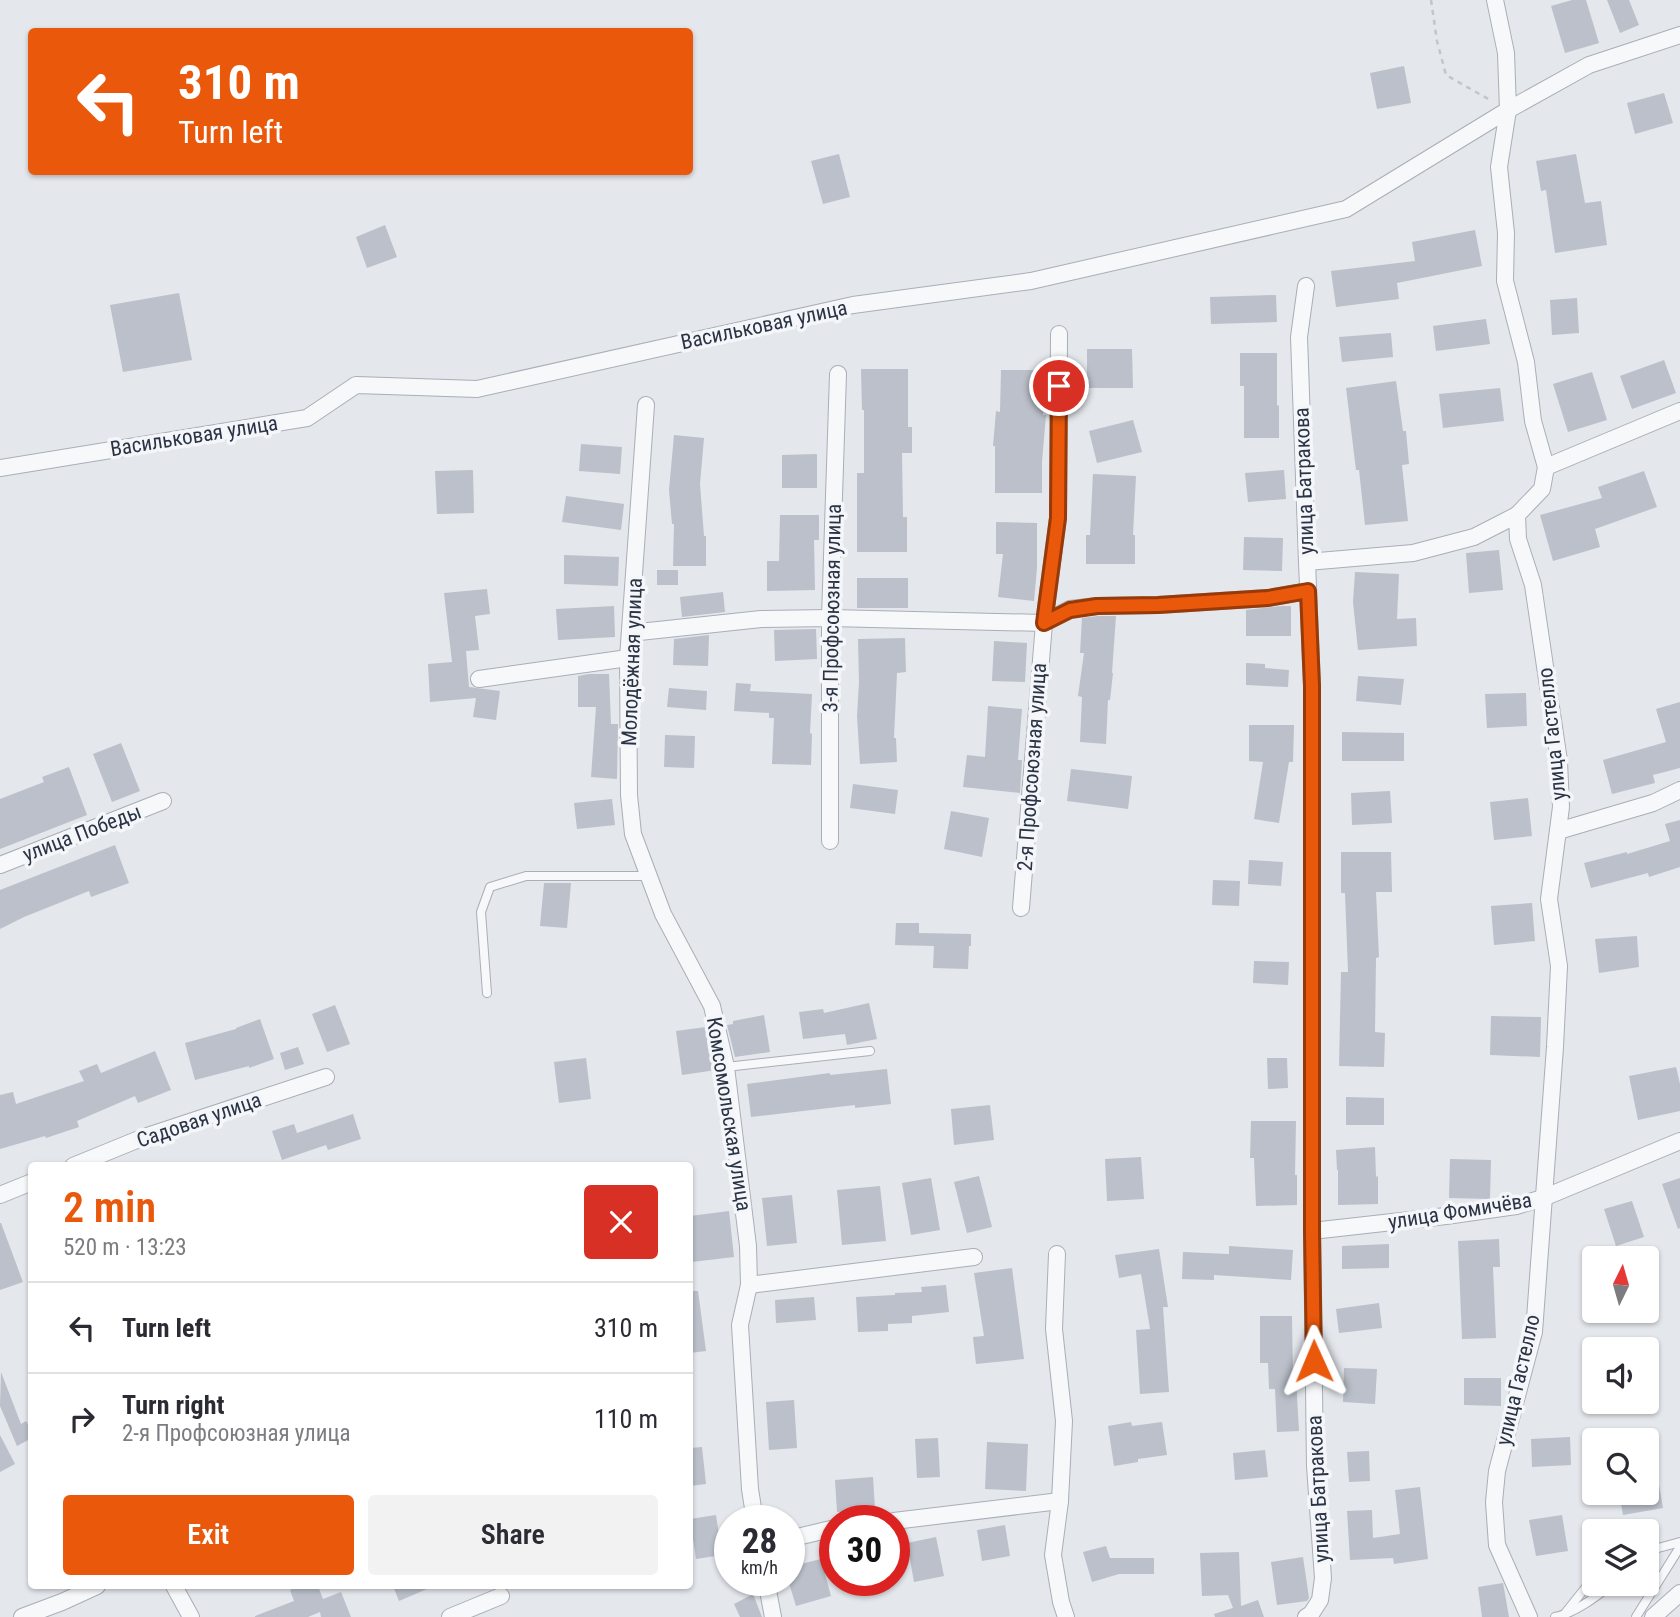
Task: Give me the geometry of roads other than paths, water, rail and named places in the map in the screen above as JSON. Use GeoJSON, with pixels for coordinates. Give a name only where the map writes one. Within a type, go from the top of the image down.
{"type":"FeatureCollection","features":[{"type":"Feature","properties":{"kind":"street"},"geometry":{"type":"LineString","coordinates":[[1307,562],[1413,553],[1474,537],[1517,515],[1542,489],[1546,467],[1533,421],[1526,362],[1505,281],[1506,233],[1499,167],[1508,110],[1506,53],[1494,0]]}},
{"type":"Feature","properties":{"kind":"street","name":"Васильковая улица"},"geometry":{"type":"LineString","coordinates":[[0,468],[307,418],[356,385],[477,389],[853,305],[1031,281],[1346,209],[1508,110],[1589,65],[1680,35]]}},
{"type":"Feature","properties":{"kind":"street","name":"улица Батракова"},"geometry":{"type":"LineString","coordinates":[[1306,286],[1299,337],[1312,686],[1312,1231],[1315,1466],[1323,1578],[1320,1600],[1306,1617]]}},
{"type":"Feature","properties":{"kind":"street","name":"2-я Профсоюзная улица"},"geometry":{"type":"LineString","coordinates":[[1021,908],[1044,623],[1058,518],[1059,334]]}},
{"type":"Feature","properties":{"kind":"street","name":"3-я Профсоюзная улица"},"geometry":{"type":"LineString","coordinates":[[830,841],[830,618],[838,374]]}},
{"type":"Feature","properties":{"kind":"street","name":"Молодёжная улица"},"geometry":{"type":"LineString","coordinates":[[646,405],[628,658],[629,794],[633,834],[663,914]]}},
{"type":"Feature","properties":{"kind":"street"},"geometry":{"type":"LineString","coordinates":[[1546,467],[1680,411]]}},
{"type":"Feature","properties":{"kind":"street","name":"улица Гастелло"},"geometry":{"type":"LineString","coordinates":[[1517,515],[1518,539],[1533,585],[1559,761],[1561,807],[1549,899],[1559,966],[1534,1332],[1497,1471],[1494,1502],[1497,1545],[1529,1617]]}},
{"type":"Feature","properties":{"kind":"street"},"geometry":{"type":"LineString","coordinates":[[630,633],[761,619],[1044,623],[1070,610],[1097,606],[1268,598],[1308,591]]}},
{"type":"Feature","properties":{"kind":"street"},"geometry":{"type":"LineString","coordinates":[[480,679],[628,658]]}},
{"type":"Feature","properties":{"kind":"street"},"geometry":{"type":"LineString","coordinates":[[1558,831],[1653,803],[1680,790]]}},
{"type":"Feature","properties":{"kind":"street","name":"улица Победы"},"geometry":{"type":"LineString","coordinates":[[0,865],[163,801]]}},
{"type":"Feature","properties":{"kind":"street","name":"Комсомольская улица"},"geometry":{"type":"LineString","coordinates":[[663,914],[712,1006],[726,1067],[748,1246],[749,1285],[740,1325],[752,1505]]}},
{"type":"Feature","properties":{"kind":"street","name":"Садовая улица"},"geometry":{"type":"LineString","coordinates":[[83,1162],[144,1137],[326,1077]]}},
{"type":"Feature","properties":{"kind":"street","name":"улица Фомичёва"},"geometry":{"type":"LineString","coordinates":[[1312,1231],[1516,1206],[1543,1198],[1680,1141]]}},
{"type":"Feature","properties":{"kind":"street"},"geometry":{"type":"LineString","coordinates":[[0,1195],[28,1184]]}},
{"type":"Feature","properties":{"kind":"street"},"geometry":{"type":"LineString","coordinates":[[1057,1254],[1054,1329],[1065,1421],[1060,1501],[1053,1555],[1066,1617]]}},
{"type":"Feature","properties":{"kind":"street"},"geometry":{"type":"LineString","coordinates":[[749,1285],[974,1257]]}},
{"type":"Feature","properties":{"kind":"street"},"geometry":{"type":"LineString","coordinates":[[910,1519],[1060,1501]]}},
{"type":"Feature","properties":{"kind":"street"},"geometry":{"type":"LineString","coordinates":[[22,1617],[90,1589]]}},
{"type":"Feature","properties":{"kind":"street"},"geometry":{"type":"LineString","coordinates":[[176,1589],[191,1617]]}},
{"type":"Feature","properties":{"kind":"street"},"geometry":{"type":"LineString","coordinates":[[1653,1617],[1680,1593]]}},
{"type":"Feature","properties":{"kind":"street"},"geometry":{"type":"LineString","coordinates":[[450,1617],[501,1596]]}},
{"type":"Feature","properties":{"kind":"street"},"geometry":{"type":"LineString","coordinates":[[769,1596],[773,1617]]}},
{"type":"Feature","properties":{"kind":"lane"},"geometry":{"type":"LineString","coordinates":[[487,993],[481,912],[490,887],[526,876],[649,876]]}},
{"type":"Feature","properties":{"kind":"lane"},"geometry":{"type":"LineString","coordinates":[[726,1067],[870,1051]]}},
{"type":"Feature","properties":{"kind":"lane"},"geometry":{"type":"LineString","coordinates":[[1659,1548],[1680,1542]]}},
{"type":"Feature","properties":{"kind":"lane"},"geometry":{"type":"LineString","coordinates":[[1636,1617],[1680,1547]]}},
{"type":"Feature","properties":{"kind":"lane"},"geometry":{"type":"LineString","coordinates":[[1560,1616],[1582,1591]]}},
{"type":"Feature","properties":{"kind":"lane"},"geometry":{"type":"LineString","coordinates":[[1560,1616],[1596,1596]]}}]}
